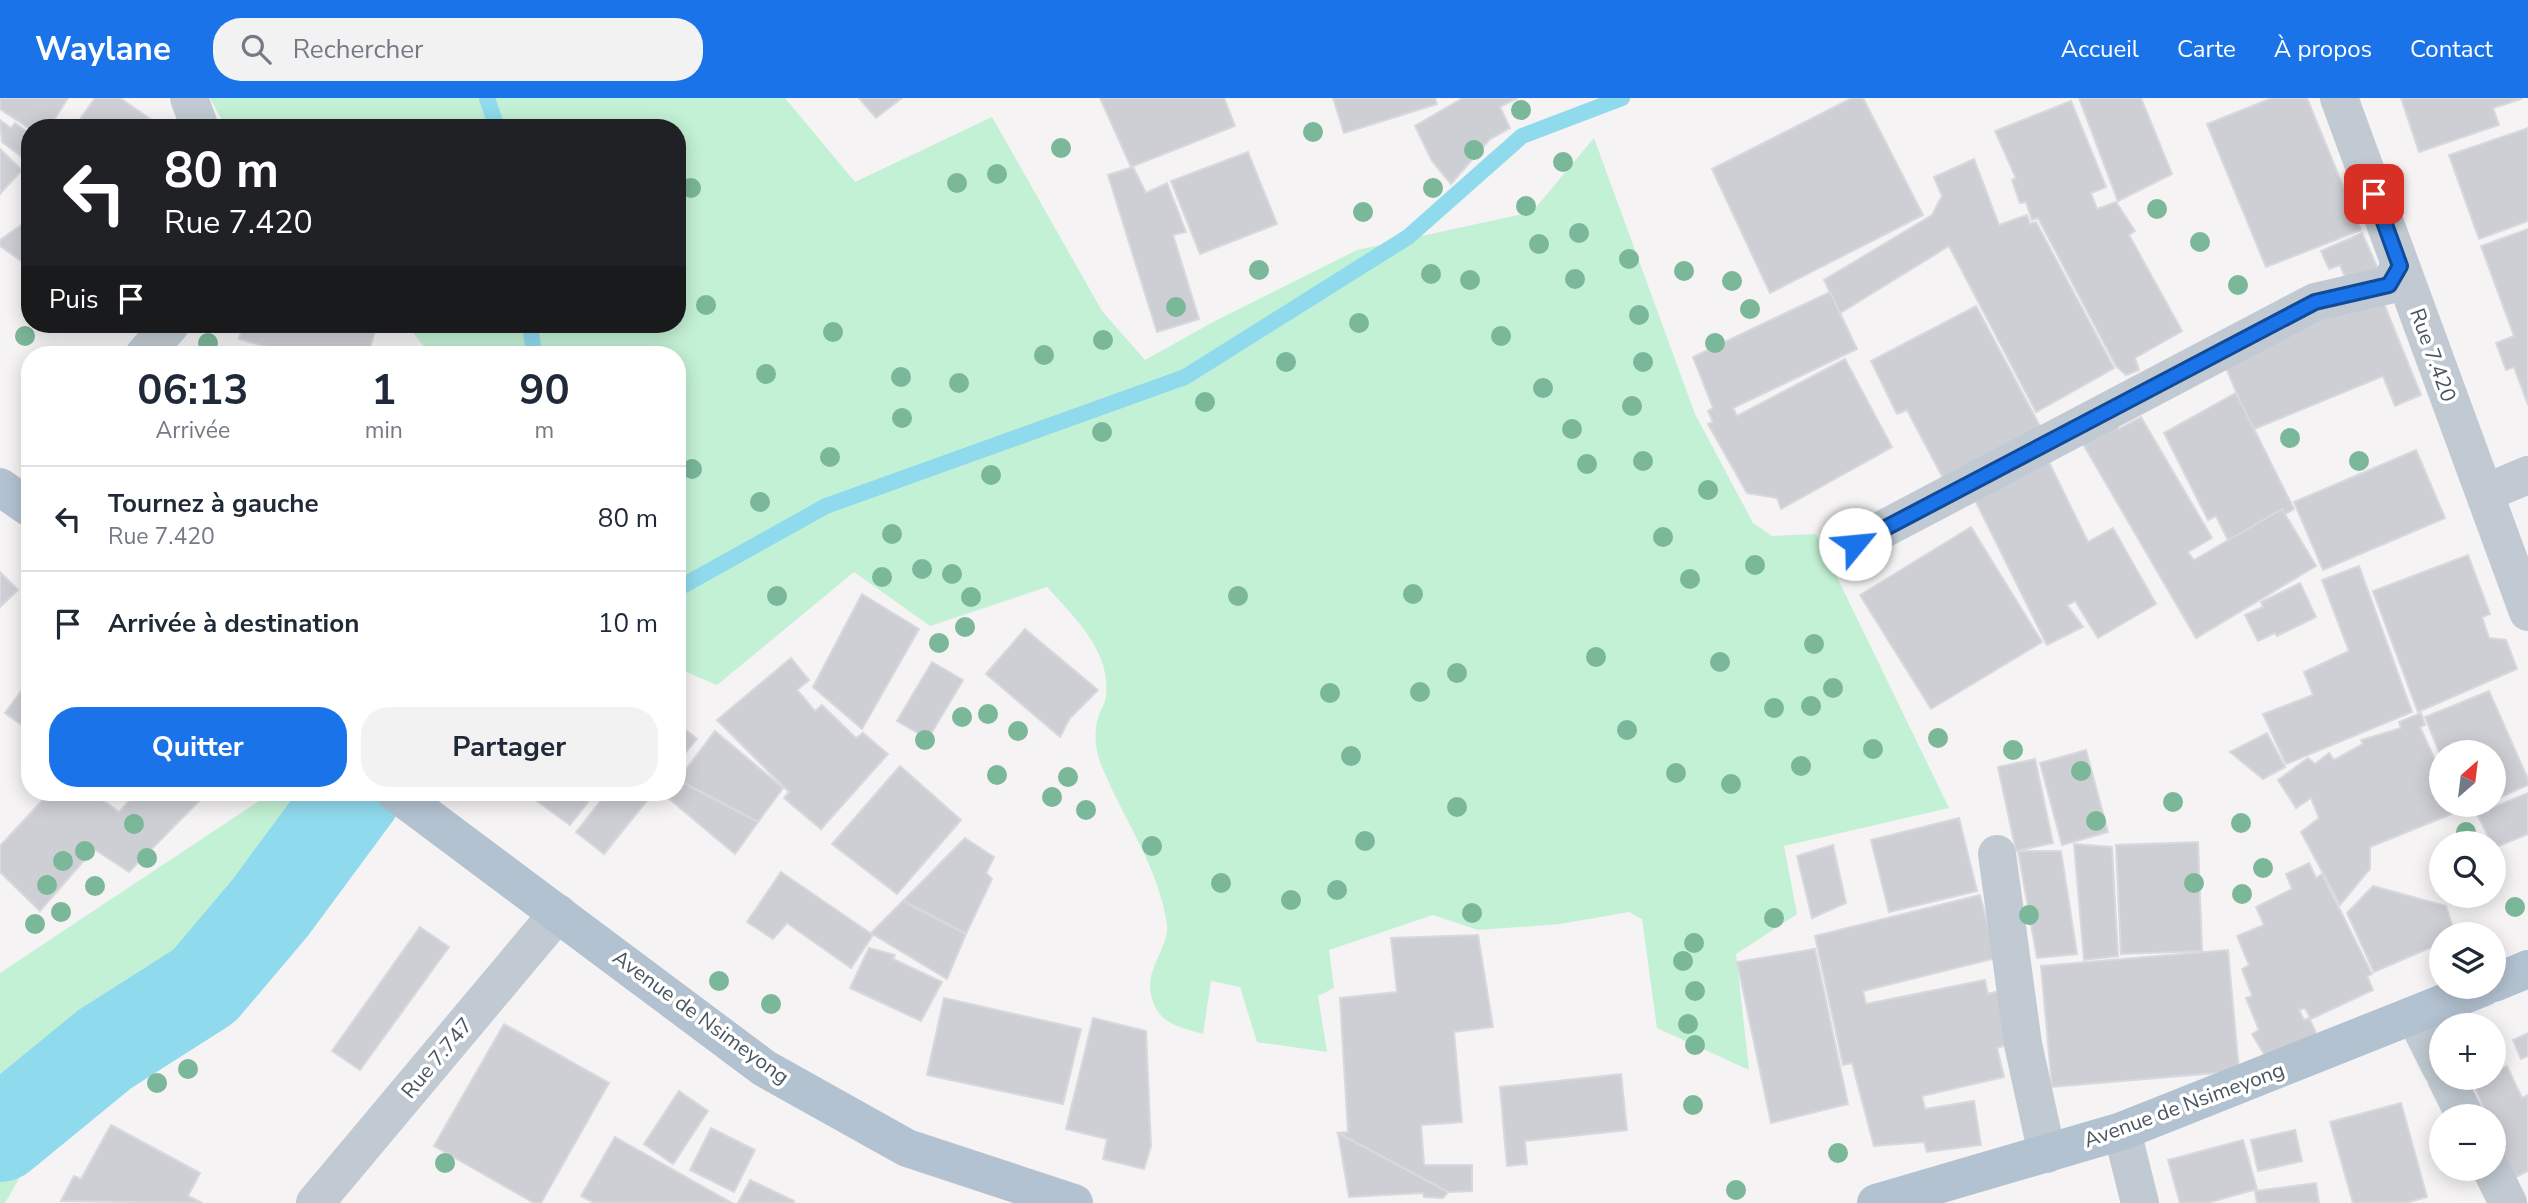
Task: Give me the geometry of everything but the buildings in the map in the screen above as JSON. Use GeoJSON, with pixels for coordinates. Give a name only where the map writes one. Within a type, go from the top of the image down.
{"type":"FeatureCollection","features":[{"type":"Feature","properties":{"kind":"main road","name":"Avenue de Nsimeyong"},"geometry":{"type":"LineString","coordinates":[[406,801],[764,1068],[907,1147],[1074,1203]]}},
{"type":"Feature","properties":{"kind":"main road"},"geometry":{"type":"LineString","coordinates":[[2506,978],[2528,969]]}},
{"type":"Feature","properties":{"kind":"main road","name":"Avenue de Nsimeyong"},"geometry":{"type":"LineString","coordinates":[[1876,1203],[2122,1131],[2455,999]]}},
{"type":"Feature","properties":{"kind":"street"},"geometry":{"type":"LineString","coordinates":[[189,98],[197,119]]}},
{"type":"Feature","properties":{"kind":"street","name":"Rue 7.420"},"geometry":{"type":"LineString","coordinates":[[2339,98],[2528,612]]}},
{"type":"Feature","properties":{"kind":"street"},"geometry":{"type":"LineString","coordinates":[[1855,544],[2315,302],[2389,285],[2400,266]]}},
{"type":"Feature","properties":{"kind":"street"},"geometry":{"type":"LineString","coordinates":[[152,346],[164,333]]}},
{"type":"Feature","properties":{"kind":"street"},"geometry":{"type":"LineString","coordinates":[[2485,493],[2528,475]]}},
{"type":"Feature","properties":{"kind":"street"},"geometry":{"type":"LineString","coordinates":[[1997,854],[2023,1044],[2047,1154]]}},
{"type":"Feature","properties":{"kind":"street","name":"Rue 7.747"},"geometry":{"type":"LineString","coordinates":[[315,1203],[558,913]]}},
{"type":"Feature","properties":{"kind":"street"},"geometry":{"type":"LineString","coordinates":[[2415,1016],[2429,1044]]}},
{"type":"Feature","properties":{"kind":"street"},"geometry":{"type":"LineString","coordinates":[[2122,1131],[2140,1203]]}},
{"type":"Feature","properties":{"kind":"street"},"geometry":{"type":"LineString","coordinates":[[2497,1181],[2508,1203]]}},
{"type":"Feature","properties":{"kind":"green space"},"geometry":{"type":"Polygon","coordinates":[[[210,98],[785,98],[855,182],[992,117],[1102,311],[1145,360],[1215,321],[1357,250],[1532,212],[1594,138],[1695,414],[1753,523],[1772,536],[1816,534],[1949,808],[1784,846],[1797,914],[1736,954],[1749,1070],[1657,1028],[1642,919],[1629,912],[1560,924],[1478,930],[1433,915],[1329,950],[1334,988],[1318,996],[1327,1052],[1257,1042],[1240,987],[1211,981],[1203,1034],[1178,1026],[1166,1020],[1157,1010],[1150,985],[1167,934],[1163,903],[1148,863],[1111,787],[1096,748],[1097,722],[1106,695],[1103,664],[1097,649],[1079,623],[1047,587],[930,626],[854,572],[717,685],[686,672],[686,346],[424,346],[413,333],[686,333],[686,119],[221,119],[210,98]]]}},
{"type":"Feature","properties":{"kind":"green space"},"geometry":{"type":"Polygon","coordinates":[[[259,801],[344,801],[374,828],[278,970],[252,960],[121,1068],[91,1052],[5,1203],[0,1203],[0,973],[259,801]]]}},
{"type":"Feature","properties":{"kind":"waterway"},"geometry":{"type":"LineString","coordinates":[[487,98],[494,119]]}},
{"type":"Feature","properties":{"kind":"waterway"},"geometry":{"type":"LineString","coordinates":[[686,584],[826,506],[1185,377],[1408,237],[1522,136],[1622,98]]}},
{"type":"Feature","properties":{"kind":"waterway"},"geometry":{"type":"LineString","coordinates":[[531,333],[533,346]]}},
{"type":"Feature","properties":{"kind":"waterway"},"geometry":{"type":"LineString","coordinates":[[0,1135],[105,1049],[204,986],[270,908],[349,801]]}},
{"type":"Feature","properties":{"kind":"route"},"geometry":{"type":"LineString","coordinates":[[1855,544],[2315,302],[2389,285],[2400,266],[2374,194]]}}]}
